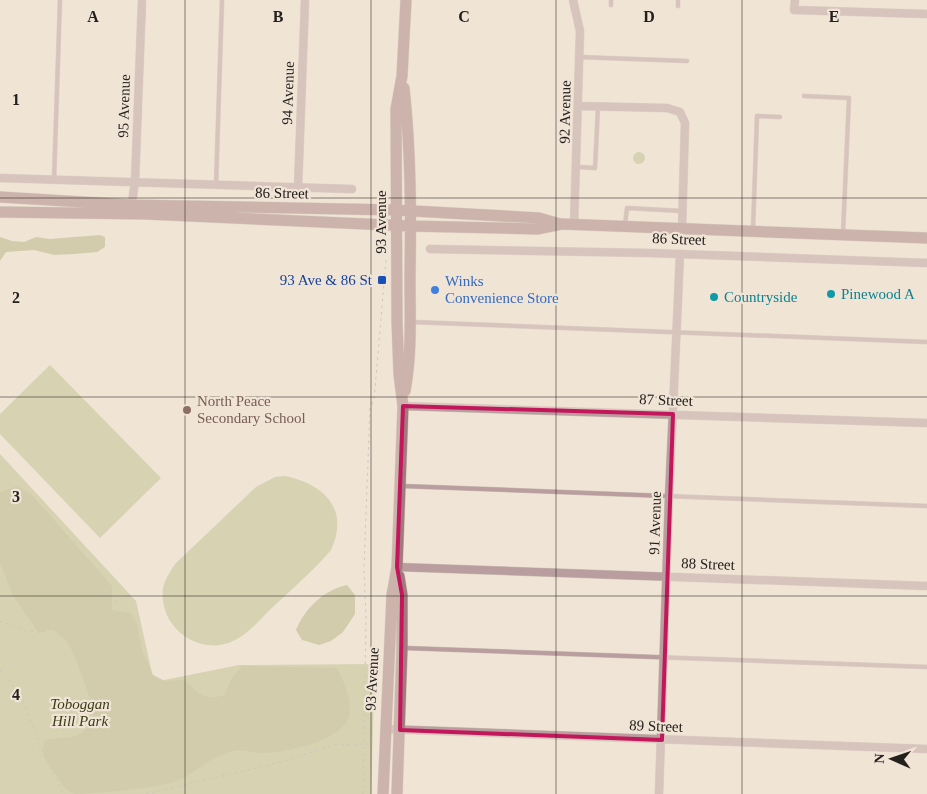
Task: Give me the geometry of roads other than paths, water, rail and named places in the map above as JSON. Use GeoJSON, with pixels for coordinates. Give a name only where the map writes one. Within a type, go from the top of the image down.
{"type":"FeatureCollection","features":[{"type":"Feature","properties":{"kind":"main road","name":"93 Avenue"},"geometry":{"type":"LineString","coordinates":[[403,402],[398,374],[396,109],[402,76],[406,0]]}},
{"type":"Feature","properties":{"kind":"main road","name":"93 Avenue"},"geometry":{"type":"LineString","coordinates":[[383,794],[392,594],[397,567],[403,402],[408,374],[410,322],[410,164],[402,76]]}},
{"type":"Feature","properties":{"kind":"main road","name":"86 Street"},"geometry":{"type":"LineString","coordinates":[[0,196],[131,209],[396,226],[536,229],[562,224]]}},
{"type":"Feature","properties":{"kind":"main road","name":"86 Street"},"geometry":{"type":"LineString","coordinates":[[0,212],[131,209],[396,210],[539,218],[574,225],[927,238]]}},
{"type":"Feature","properties":{"kind":"main road","name":"93 Avenue"},"geometry":{"type":"LineString","coordinates":[[397,567],[402,595],[397,794]]}},
{"type":"Feature","properties":{"kind":"street","name":"95 Avenue"},"geometry":{"type":"LineString","coordinates":[[131,209],[135,182],[142,0]]}},
{"type":"Feature","properties":{"kind":"street","name":"94 Avenue"},"geometry":{"type":"LineString","coordinates":[[298,188],[305,0]]}},
{"type":"Feature","properties":{"kind":"street","name":"92 Avenue"},"geometry":{"type":"LineString","coordinates":[[573,0],[579,19],[578,167],[574,225]]}},
{"type":"Feature","properties":{"kind":"street"},"geometry":{"type":"LineString","coordinates":[[795,0],[794,10],[927,14]]}},
{"type":"Feature","properties":{"kind":"street"},"geometry":{"type":"LineString","coordinates":[[578,106],[675,109],[683,117],[685,131],[682,229]]}},
{"type":"Feature","properties":{"kind":"street","name":"86 Street"},"geometry":{"type":"LineString","coordinates":[[0,178],[352,189]]}},
{"type":"Feature","properties":{"kind":"street","name":"86 Street"},"geometry":{"type":"LineString","coordinates":[[430,249],[680,254],[927,263]]}},
{"type":"Feature","properties":{"kind":"street","name":"91 Avenue"},"geometry":{"type":"LineString","coordinates":[[659,794],[669,496],[680,254]]}},
{"type":"Feature","properties":{"kind":"street","name":"87 Street"},"geometry":{"type":"LineString","coordinates":[[403,402],[927,423]]}},
{"type":"Feature","properties":{"kind":"street","name":"88 Street"},"geometry":{"type":"LineString","coordinates":[[397,567],[927,586]]}},
{"type":"Feature","properties":{"kind":"street","name":"89 Street"},"geometry":{"type":"LineString","coordinates":[[385,730],[927,749]]}},
{"type":"Feature","properties":{"kind":"lane"},"geometry":{"type":"LineString","coordinates":[[54,180],[60,0]]}},
{"type":"Feature","properties":{"kind":"lane"},"geometry":{"type":"LineString","coordinates":[[216,186],[222,0]]}},
{"type":"Feature","properties":{"kind":"lane"},"geometry":{"type":"LineString","coordinates":[[678,0],[678,6]]}},
{"type":"Feature","properties":{"kind":"lane"},"geometry":{"type":"LineString","coordinates":[[579,56],[687,61]]}},
{"type":"Feature","properties":{"kind":"lane"},"geometry":{"type":"LineString","coordinates":[[804,96],[849,98],[843,235]]}},
{"type":"Feature","properties":{"kind":"lane"},"geometry":{"type":"LineString","coordinates":[[578,167],[595,168],[598,107]]}},
{"type":"Feature","properties":{"kind":"lane"},"geometry":{"type":"LineString","coordinates":[[753,232],[757,116],[780,117]]}},
{"type":"Feature","properties":{"kind":"lane"},"geometry":{"type":"LineString","coordinates":[[625,227],[627,208],[682,211]]}},
{"type":"Feature","properties":{"kind":"lane"},"geometry":{"type":"LineString","coordinates":[[410,322],[927,342]]}},
{"type":"Feature","properties":{"kind":"lane"},"geometry":{"type":"LineString","coordinates":[[400,486],[927,506]]}},
{"type":"Feature","properties":{"kind":"lane"},"geometry":{"type":"LineString","coordinates":[[402,648],[664,659],[927,667]]}},
{"type":"Feature","properties":{"kind":"place","name":"93 Ave & 86 St"},"geometry":{"type":"Point","coordinates":[382,280]}},
{"type":"Feature","properties":{"kind":"place","name":"Winks Convenience Store"},"geometry":{"type":"Point","coordinates":[435,290]}},
{"type":"Feature","properties":{"kind":"place","name":"Pinewood A"},"geometry":{"type":"Point","coordinates":[831,294]}},
{"type":"Feature","properties":{"kind":"place","name":"Countryside"},"geometry":{"type":"Point","coordinates":[714,297]}},
{"type":"Feature","properties":{"kind":"place","name":"North Peace Secondary School"},"geometry":{"type":"Point","coordinates":[187,410]}},
{"type":"Feature","properties":{"kind":"park label","name":"Toboggan Hill Park"},"geometry":{"type":"Point","coordinates":[80,712]}}]}
